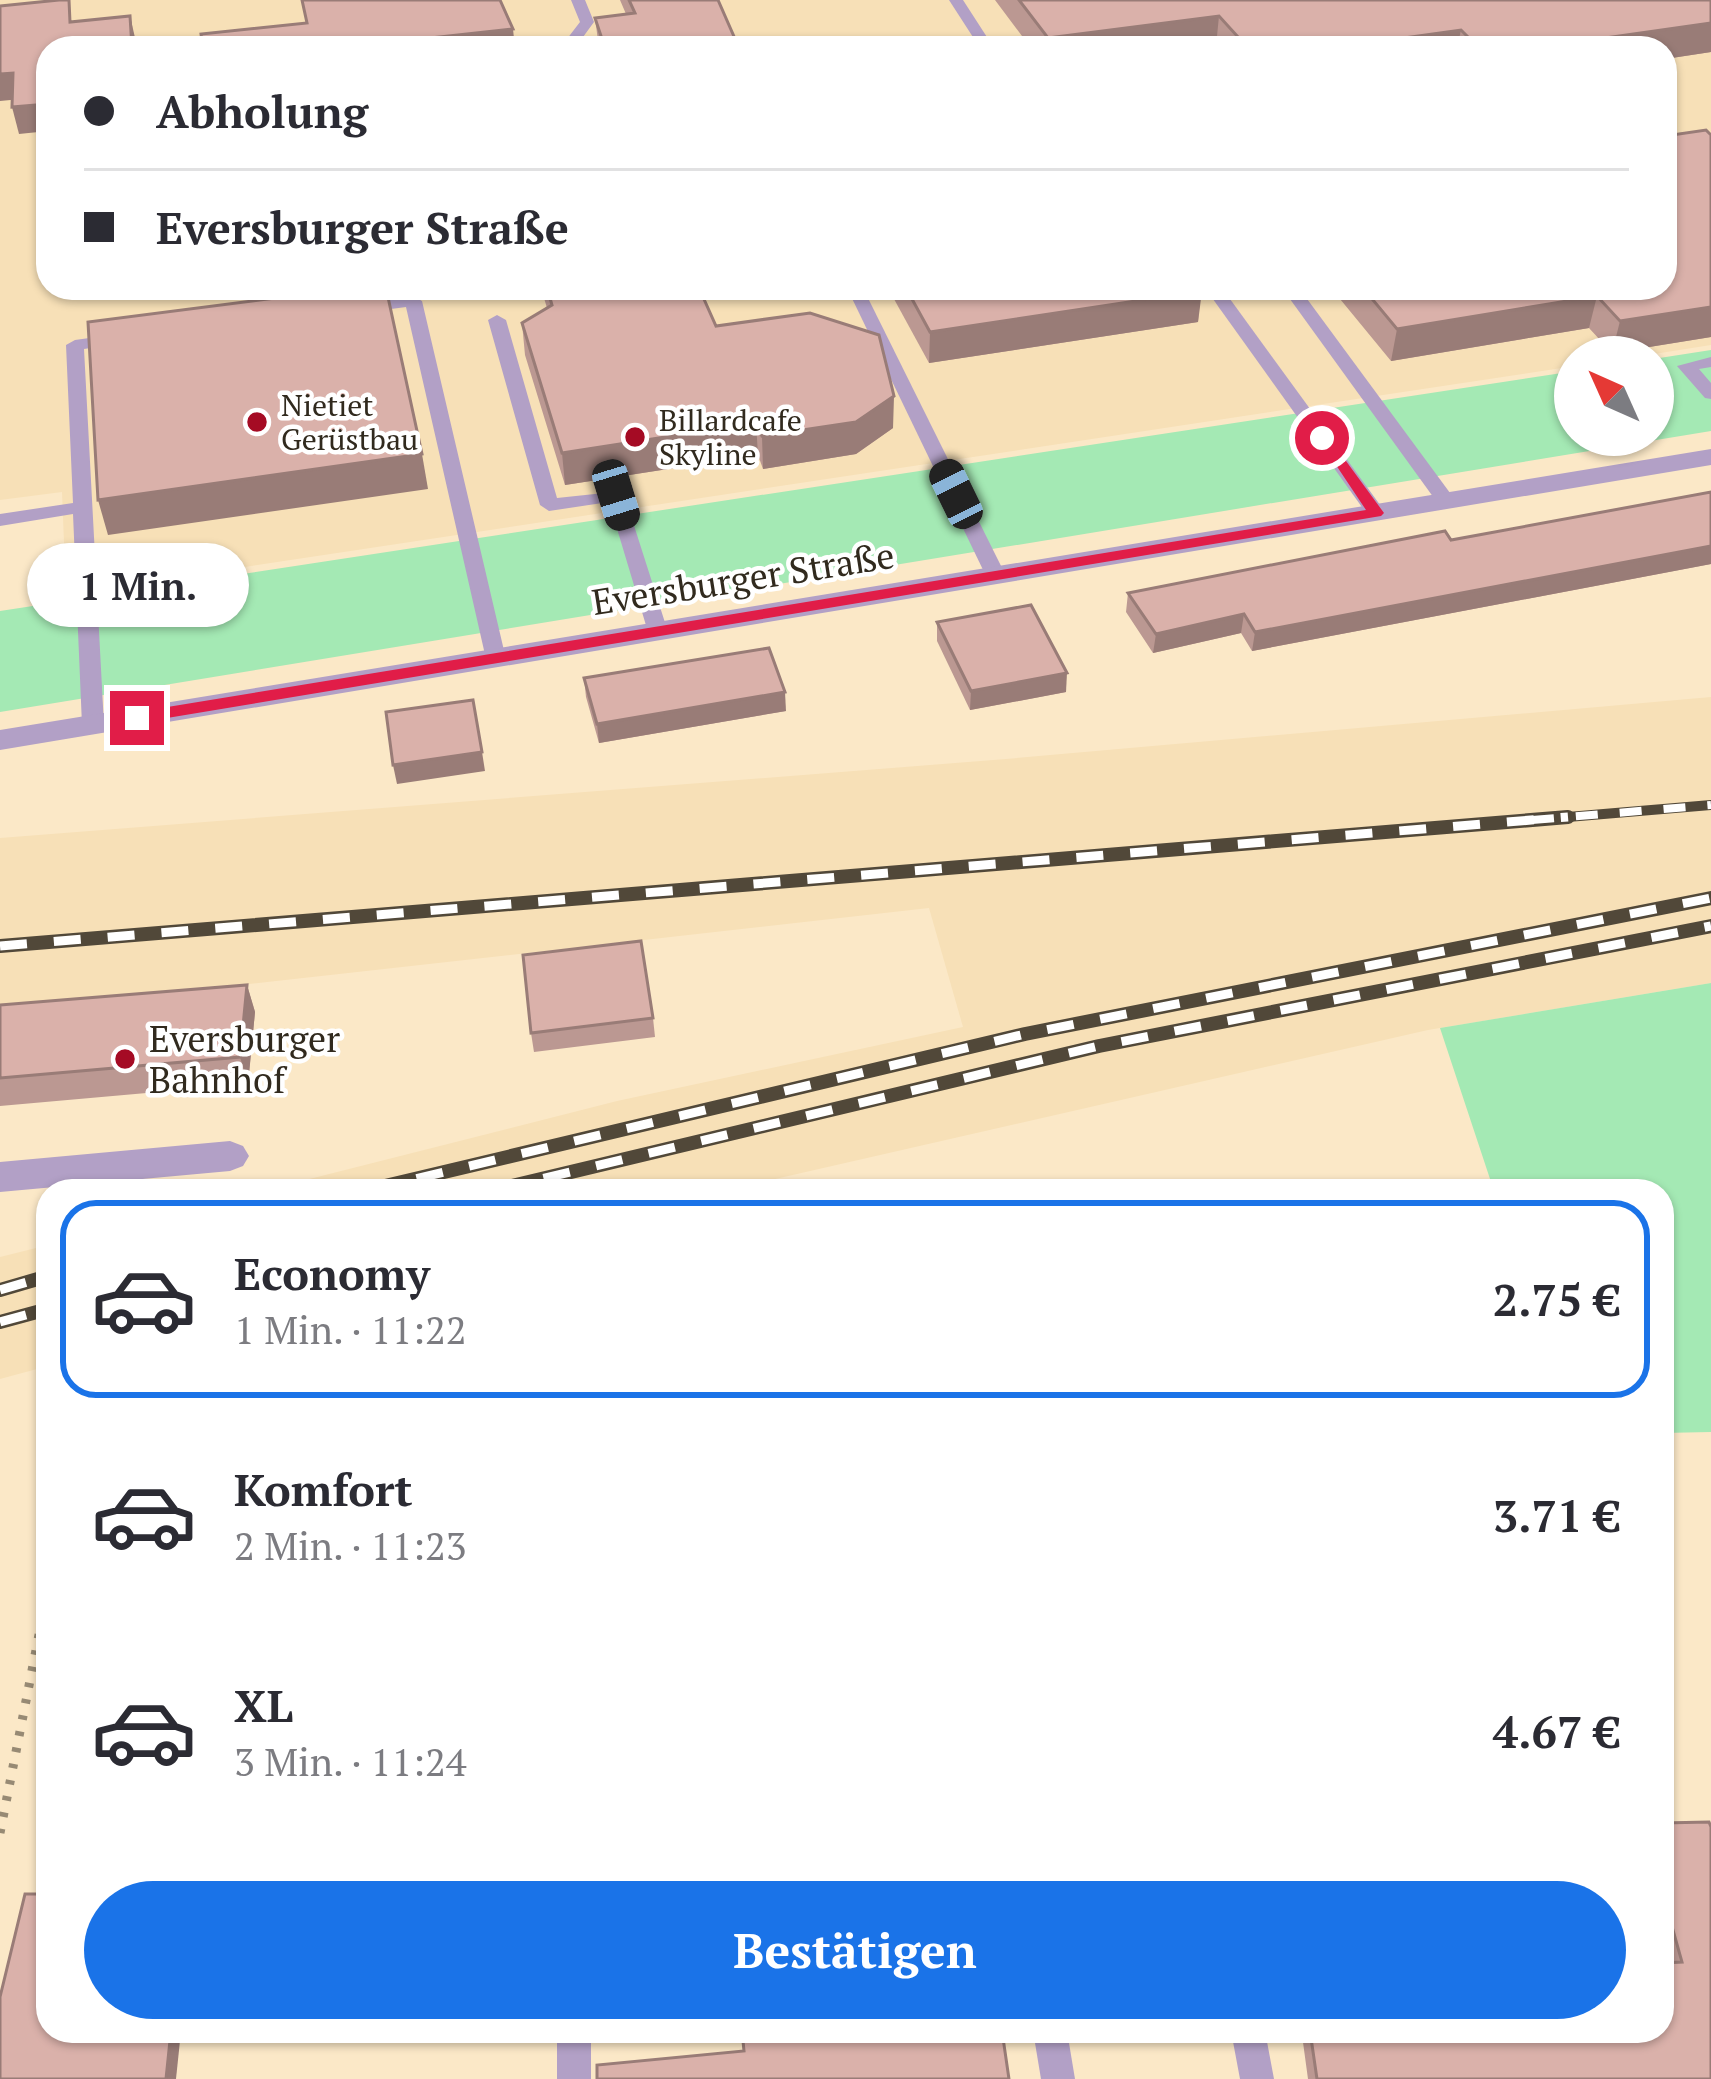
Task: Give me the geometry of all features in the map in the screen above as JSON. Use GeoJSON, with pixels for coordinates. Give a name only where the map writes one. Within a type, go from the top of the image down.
{"type":"FeatureCollection","features":[{"type":"Feature","properties":{"kind":"street","name":"Eversburger Straße"},"geometry":{"type":"LineString","coordinates":[[0,740],[1711,457]]}},
{"type":"Feature","properties":{"kind":"street"},"geometry":{"type":"LineString","coordinates":[[0,1177],[230,1156]]}},
{"type":"Feature","properties":{"kind":"lane"},"geometry":{"type":"LineString","coordinates":[[576,36],[587,22],[578,0]]}},
{"type":"Feature","properties":{"kind":"lane"},"geometry":{"type":"LineString","coordinates":[[956,0],[979,36]]}},
{"type":"Feature","properties":{"kind":"lane"},"geometry":{"type":"LineString","coordinates":[[861,300],[996,576]]}},
{"type":"Feature","properties":{"kind":"lane"},"geometry":{"type":"LineString","coordinates":[[1222,300],[1376,513]]}},
{"type":"Feature","properties":{"kind":"lane"},"geometry":{"type":"LineString","coordinates":[[1299,300],[1446,501]]}},
{"type":"Feature","properties":{"kind":"lane"},"geometry":{"type":"LineString","coordinates":[[345,310],[413,302],[496,659]]}},
{"type":"Feature","properties":{"kind":"lane"},"geometry":{"type":"LineString","coordinates":[[496,320],[549,505],[616,495],[658,632]]}},
{"type":"Feature","properties":{"kind":"lane"},"geometry":{"type":"LineString","coordinates":[[93,725],[75,345],[142,336]]}},
{"type":"Feature","properties":{"kind":"lane"},"geometry":{"type":"LineString","coordinates":[[1711,362],[1686,366],[1711,394]]}},
{"type":"Feature","properties":{"kind":"lane"},"geometry":{"type":"LineString","coordinates":[[0,520],[82,507]]}},
{"type":"Feature","properties":{"kind":"lane"},"geometry":{"type":"LineString","coordinates":[[574,2043],[574,2079]]}},
{"type":"Feature","properties":{"kind":"lane"},"geometry":{"type":"LineString","coordinates":[[1052,2043],[1058,2079]]}},
{"type":"Feature","properties":{"kind":"lane"},"geometry":{"type":"LineString","coordinates":[[1250,2043],[1257,2079]]}},
{"type":"Feature","properties":{"kind":"path"},"geometry":{"type":"LineString","coordinates":[[0,1834],[36,1650]]}},
{"type":"Feature","properties":{"kind":"shaded area"},"geometry":{"type":"Polygon","coordinates":[[[0,0],[1711,0],[1711,345],[1674,351],[1674,336],[1554,336],[1554,369],[66,594],[62,492],[0,500],[0,0]]]}},
{"type":"Feature","properties":{"kind":"shaded area"},"geometry":{"type":"Polygon","coordinates":[[[1711,697],[1711,983],[1428,1030],[775,1179],[309,1179],[617,1101],[963,1027],[929,908],[0,1012],[0,838],[1006,759],[1711,697]]]}},
{"type":"Feature","properties":{"kind":"shaded area"},"geometry":{"type":"Polygon","coordinates":[[[36,1248],[36,1369],[0,1379],[0,1257],[36,1248]]]}},
{"type":"Feature","properties":{"kind":"green space"},"geometry":{"type":"Polygon","coordinates":[[[1711,350],[1711,431],[1674,437],[1674,356],[1711,350]]]}},
{"type":"Feature","properties":{"kind":"green space"},"geometry":{"type":"Polygon","coordinates":[[[1554,374],[1554,456],[1559,456],[0,712],[0,611],[1554,374]]]}},
{"type":"Feature","properties":{"kind":"green space"},"geometry":{"type":"Polygon","coordinates":[[[1711,983],[1711,1432],[1674,1433],[1674,1179],[1490,1179],[1440,1028],[1711,983]]]}},
{"type":"Feature","properties":{"kind":"building"},"geometry":{"type":"Polygon","coordinates":[[[69,0],[70,22],[130,16],[131,36],[36,36],[36,105],[12,107],[13,73],[0,74],[0,6],[69,0]]]}},
{"type":"Feature","properties":{"kind":"building"},"geometry":{"type":"Polygon","coordinates":[[[302,0],[500,0],[513,29],[449,36],[201,34],[307,23],[302,0]]]}},
{"type":"Feature","properties":{"kind":"building"},"geometry":{"type":"Polygon","coordinates":[[[629,0],[718,0],[734,36],[601,36],[595,18],[635,13],[629,0]]]}},
{"type":"Feature","properties":{"kind":"building"},"geometry":{"type":"Polygon","coordinates":[[[1019,0],[1711,0],[1711,23],[1619,36],[1467,36],[1461,30],[1418,36],[1237,36],[1219,16],[1046,36],[1019,0]]]}},
{"type":"Feature","properties":{"kind":"building"},"geometry":{"type":"Polygon","coordinates":[[[1706,130],[1711,135],[1711,307],[1620,321],[1601,300],[1677,300],[1677,134],[1706,130]]]}},
{"type":"Feature","properties":{"kind":"building","name":"Nietiet Gerüstbau"},"geometry":{"type":"Polygon","coordinates":[[[260,300],[389,300],[422,454],[98,500],[88,322],[260,300]]]}},
{"type":"Feature","properties":{"kind":"building"},"geometry":{"type":"Polygon","coordinates":[[[551,300],[704,300],[716,326],[810,313],[879,335],[894,396],[856,422],[762,436],[756,423],[562,453],[522,323],[552,305],[551,300]]]}},
{"type":"Feature","properties":{"kind":"building"},"geometry":{"type":"Polygon","coordinates":[[[913,300],[1142,300],[930,332],[913,300]]]}},
{"type":"Feature","properties":{"kind":"building"},"geometry":{"type":"Polygon","coordinates":[[[1373,300],[1573,300],[1397,329],[1373,300]]]}},
{"type":"Feature","properties":{"kind":"building"},"geometry":{"type":"Polygon","coordinates":[[[1711,492],[1711,546],[1255,632],[1244,614],[1156,634],[1128,593],[1445,531],[1451,540],[1711,492]]]}},
{"type":"Feature","properties":{"kind":"building"},"geometry":{"type":"Polygon","coordinates":[[[1031,605],[1067,673],[971,691],[937,622],[1031,605]]]}},
{"type":"Feature","properties":{"kind":"building"},"geometry":{"type":"Polygon","coordinates":[[[769,648],[785,692],[597,724],[584,678],[769,648]]]}},
{"type":"Feature","properties":{"kind":"building"},"geometry":{"type":"Polygon","coordinates":[[[473,700],[482,752],[393,765],[386,712],[473,700]]]}},
{"type":"Feature","properties":{"kind":"building"},"geometry":{"type":"Polygon","coordinates":[[[641,941],[653,1018],[531,1033],[523,955],[641,941]]]}},
{"type":"Feature","properties":{"kind":"building"},"geometry":{"type":"Polygon","coordinates":[[[247,985],[240,1057],[0,1078],[0,1005],[247,985]]]}},
{"type":"Feature","properties":{"kind":"building"},"geometry":{"type":"Polygon","coordinates":[[[1709,1822],[1711,1827],[1711,2079],[1317,2079],[1312,2043],[1674,2043],[1674,1962],[1682,1962],[1674,1934],[1674,1823],[1709,1822]]]}},
{"type":"Feature","properties":{"kind":"building"},"geometry":{"type":"Polygon","coordinates":[[[25,1894],[36,1894],[36,2043],[170,2043],[166,2079],[0,2079],[0,1997],[25,1894]]]}},
{"type":"Feature","properties":{"kind":"building"},"geometry":{"type":"Polygon","coordinates":[[[743,2043],[1004,2043],[1009,2079],[597,2079],[597,2065],[744,2051],[743,2043]]]}},
{"type":"Feature","properties":{"kind":"railway"},"geometry":{"type":"LineString","coordinates":[[1557,818],[1711,805]]}},
{"type":"Feature","properties":{"kind":"railway"},"geometry":{"type":"LineString","coordinates":[[1557,818],[1568,817]]}},
{"type":"Feature","properties":{"kind":"railway"},"geometry":{"type":"LineString","coordinates":[[0,946],[1557,818]]}},
{"type":"Feature","properties":{"kind":"railway"},"geometry":{"type":"LineString","coordinates":[[1532,820],[1557,818]]}},
{"type":"Feature","properties":{"kind":"railway"},"geometry":{"type":"LineString","coordinates":[[415,1179],[1025,1034],[1711,898]]}},
{"type":"Feature","properties":{"kind":"railway"},"geometry":{"type":"LineString","coordinates":[[541,1179],[1099,1046],[1711,926]]}},
{"type":"Feature","properties":{"kind":"railway"},"geometry":{"type":"LineString","coordinates":[[0,1290],[36,1280]]}},
{"type":"Feature","properties":{"kind":"railway"},"geometry":{"type":"LineString","coordinates":[[0,1322],[36,1312]]}},
{"type":"Feature","properties":{"kind":"place","name":"Nietiet Gerüstbau"},"geometry":{"type":"Point","coordinates":[257,422]}},
{"type":"Feature","properties":{"kind":"place","name":"Billardcafe Skyline"},"geometry":{"type":"Point","coordinates":[635,437]}},
{"type":"Feature","properties":{"kind":"place","name":"Eversburger Bahnhof"},"geometry":{"type":"Point","coordinates":[125,1059]}},
{"type":"Feature","properties":{"kind":"route"},"geometry":{"type":"LineString","coordinates":[[137,718],[1376,513],[1322,438]]}}]}
